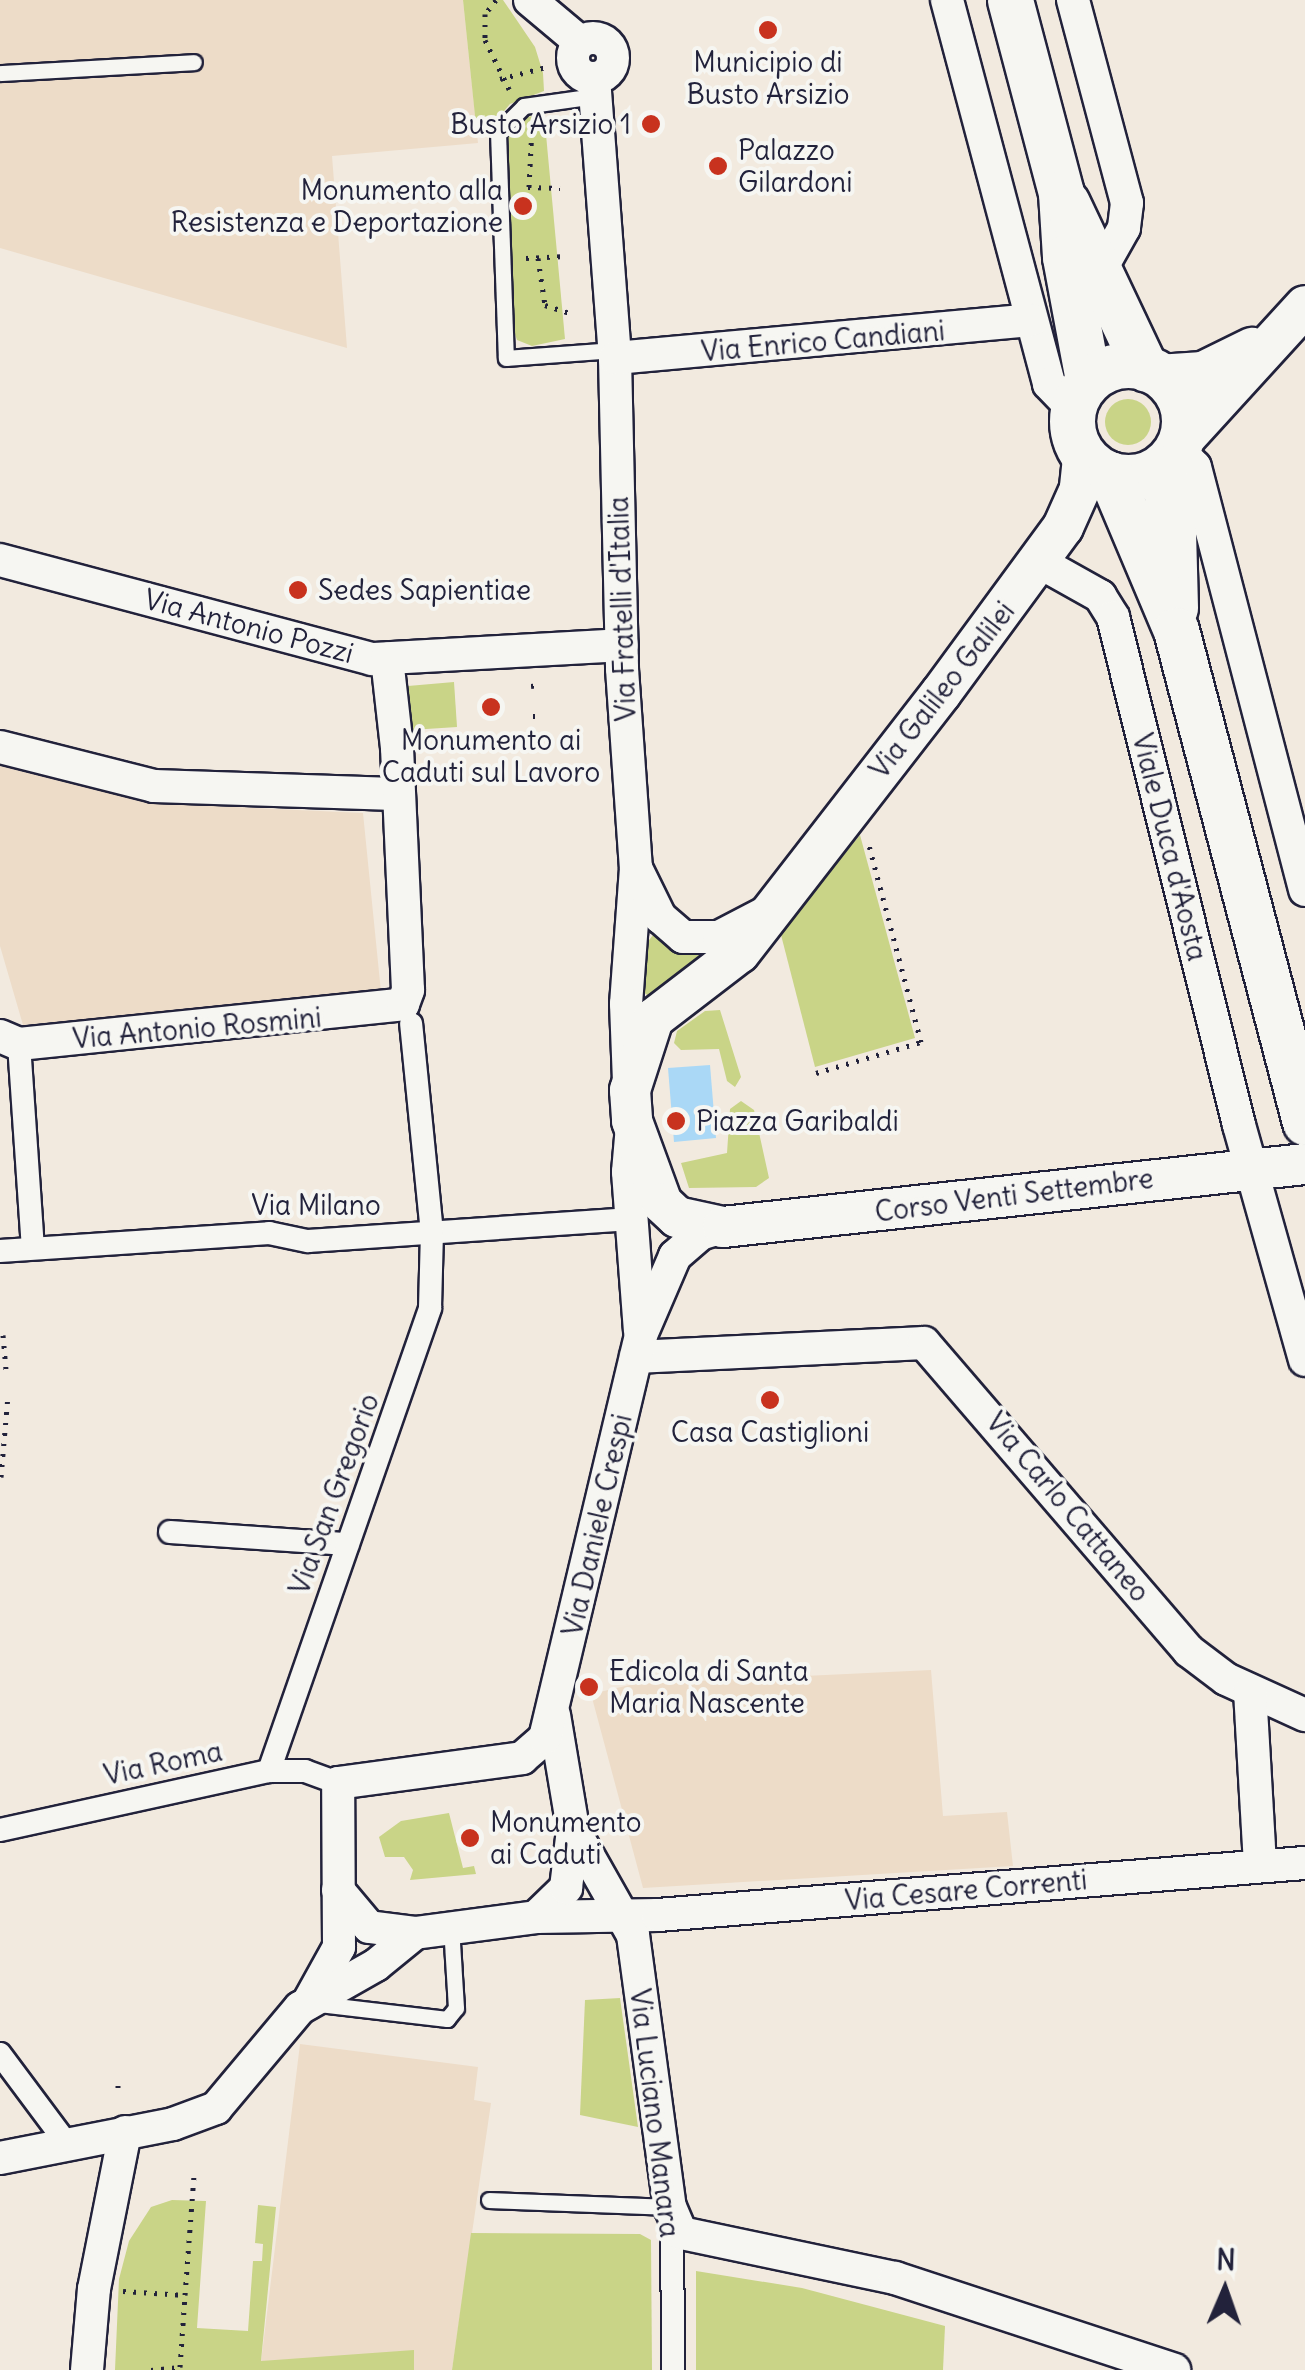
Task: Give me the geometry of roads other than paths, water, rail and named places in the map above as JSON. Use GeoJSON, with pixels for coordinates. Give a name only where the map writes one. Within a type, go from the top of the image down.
{"type":"FeatureCollection","features":[{"type":"Feature","properties":{"kind":"main road"},"geometry":{"type":"LineString","coordinates":[[1010,0],[1061,193],[1064,257],[1080,394],[1072,433],[1097,466],[1176,630],[1305,1122]]}},
{"type":"Feature","properties":{"kind":"main road"},"geometry":{"type":"LineString","coordinates":[[1061,193],[1102,267],[1152,372],[1183,402],[1174,453],[1176,630]]}},
{"type":"Feature","properties":{"kind":"main road"},"geometry":{"type":"LineString","coordinates":[[1080,394],[1110,367],[1152,372]]}},
{"type":"Feature","properties":{"kind":"main road"},"geometry":{"type":"LineString","coordinates":[[1097,466],[1174,453]]}},
{"type":"Feature","properties":{"kind":"street","name":"Via Fratelli d'Italia"},"geometry":{"type":"LineString","coordinates":[[530,0],[580,42],[576,68],[595,87],[614,354],[622,645],[636,868]]}},
{"type":"Feature","properties":{"kind":"street"},"geometry":{"type":"LineString","coordinates":[[948,0],[1049,384],[1080,394]]}},
{"type":"Feature","properties":{"kind":"street"},"geometry":{"type":"LineString","coordinates":[[1073,0],[1127,203],[1124,228],[1102,267]]}},
{"type":"Feature","properties":{"kind":"street"},"geometry":{"type":"LineString","coordinates":[[1305,306],[1273,336],[1174,453],[1195,467],[1305,890]]}},
{"type":"Feature","properties":{"kind":"street","name":"Via Enrico Candiani"},"geometry":{"type":"LineString","coordinates":[[614,354],[1031,320]]}},
{"type":"Feature","properties":{"kind":"street"},"geometry":{"type":"LineString","coordinates":[[1152,372],[1218,368],[1273,336]]}},
{"type":"Feature","properties":{"kind":"street","name":"Via Galileo Galilei"},"geometry":{"type":"LineString","coordinates":[[631,1106],[653,1019],[730,962],[1040,563],[1097,466]]}},
{"type":"Feature","properties":{"kind":"street","name":"Via Antonio Pozzi"},"geometry":{"type":"LineString","coordinates":[[0,560],[387,659],[622,645]]}},
{"type":"Feature","properties":{"kind":"street","name":"Viale Duca d'Aosta"},"geometry":{"type":"LineString","coordinates":[[1040,563],[1100,596],[1112,617],[1251,1167],[1305,1360]]}},
{"type":"Feature","properties":{"kind":"street"},"geometry":{"type":"LineString","coordinates":[[387,659],[408,990],[401,1017]]}},
{"type":"Feature","properties":{"kind":"street"},"geometry":{"type":"LineString","coordinates":[[0,746],[154,786],[395,794]]}},
{"type":"Feature","properties":{"kind":"street"},"geometry":{"type":"LineString","coordinates":[[636,868],[660,917],[683,937],[731,934],[773,907]]}},
{"type":"Feature","properties":{"kind":"street"},"geometry":{"type":"LineString","coordinates":[[636,868],[626,1004],[638,1346]]}},
{"type":"Feature","properties":{"kind":"street","name":"Via Antonio Rosmini"},"geometry":{"type":"LineString","coordinates":[[7,1040],[401,1017]]}},
{"type":"Feature","properties":{"kind":"street","name":"Via San Gregorio"},"geometry":{"type":"LineString","coordinates":[[269,1771],[430,1308],[432,1233],[401,1017]]}},
{"type":"Feature","properties":{"kind":"street"},"geometry":{"type":"LineString","coordinates":[[7,1040],[33,1248]]}},
{"type":"Feature","properties":{"kind":"street"},"geometry":{"type":"LineString","coordinates":[[631,1106],[662,1203],[677,1217],[723,1228]]}},
{"type":"Feature","properties":{"kind":"street","name":"Corso Venti Settembre"},"geometry":{"type":"LineString","coordinates":[[723,1228],[1305,1164]]}},
{"type":"Feature","properties":{"kind":"street","name":"Via Milano"},"geometry":{"type":"LineString","coordinates":[[0,1251],[269,1233],[308,1241],[632,1219]]}},
{"type":"Feature","properties":{"kind":"street"},"geometry":{"type":"LineString","coordinates":[[638,1346],[675,1256],[700,1234],[723,1228]]}},
{"type":"Feature","properties":{"kind":"street","name":"Via Carlo Cattaneo"},"geometry":{"type":"LineString","coordinates":[[638,1346],[824,1345],[906,1340],[936,1350],[1189,1652],[1250,1691],[1305,1715]]}},
{"type":"Feature","properties":{"kind":"street","name":"Via Daniele Crespi"},"geometry":{"type":"LineString","coordinates":[[554,1716],[638,1346]]}},
{"type":"Feature","properties":{"kind":"street"},"geometry":{"type":"LineString","coordinates":[[170,1532],[348,1544]]}},
{"type":"Feature","properties":{"kind":"street"},"geometry":{"type":"LineString","coordinates":[[1250,1691],[1260,1866]]}},
{"type":"Feature","properties":{"kind":"street"},"geometry":{"type":"LineString","coordinates":[[308,2002],[337,1955],[338,1784],[390,1781],[490,1764],[535,1750],[554,1716]]}},
{"type":"Feature","properties":{"kind":"street"},"geometry":{"type":"LineString","coordinates":[[554,1716],[564,1794],[574,1828],[601,1884],[628,1917]]}},
{"type":"Feature","properties":{"kind":"street"},"geometry":{"type":"LineString","coordinates":[[490,1764],[524,1771],[564,1794]]}},
{"type":"Feature","properties":{"kind":"street","name":"Via Roma"},"geometry":{"type":"LineString","coordinates":[[0,1830],[269,1771],[305,1771],[338,1784]]}},
{"type":"Feature","properties":{"kind":"street"},"geometry":{"type":"LineString","coordinates":[[340,1822],[361,1796],[390,1781]]}},
{"type":"Feature","properties":{"kind":"street"},"geometry":{"type":"LineString","coordinates":[[338,1890],[369,1927],[415,1933],[536,1917],[566,1888],[574,1828]]}},
{"type":"Feature","properties":{"kind":"street","name":"Via Cesare Correnti"},"geometry":{"type":"LineString","coordinates":[[536,1917],[628,1917],[1305,1863]]}},
{"type":"Feature","properties":{"kind":"street","name":"Via Luciano Manara"},"geometry":{"type":"LineString","coordinates":[[628,1917],[671,2212],[673,2370]]}},
{"type":"Feature","properties":{"kind":"street"},"geometry":{"type":"LineString","coordinates":[[0,2158],[126,2132],[216,2108],[278,2028],[308,2002],[376,1965],[415,1933]]}},
{"type":"Feature","properties":{"kind":"street"},"geometry":{"type":"LineString","coordinates":[[0,2054],[67,2144]]}},
{"type":"Feature","properties":{"kind":"street"},"geometry":{"type":"LineString","coordinates":[[86,2370],[94,2289],[126,2132]]}},
{"type":"Feature","properties":{"kind":"street"},"geometry":{"type":"LineString","coordinates":[[671,2212],[690,2238],[895,2278],[1174,2370]]}},
{"type":"Feature","properties":{"kind":"lane"},"geometry":{"type":"LineString","coordinates":[[0,73],[194,62]]}},
{"type":"Feature","properties":{"kind":"lane"},"geometry":{"type":"LineString","coordinates":[[595,87],[520,109],[496,144],[506,358],[614,354]]}},
{"type":"Feature","properties":{"kind":"lane"},"geometry":{"type":"LineString","coordinates":[[308,2002],[447,2019],[456,2008],[452,1926]]}},
{"type":"Feature","properties":{"kind":"lane"},"geometry":{"type":"LineString","coordinates":[[489,2200],[671,2212]]}},
{"type":"Feature","properties":{"kind":"water"},"geometry":{"type":"Polygon","coordinates":[[[710,1065],[716,1138],[674,1142],[668,1068],[710,1065]]]}},
{"type":"Feature","properties":{"kind":"place","name":"Municipio di Busto Arsizio"},"geometry":{"type":"Point","coordinates":[768,30]}},
{"type":"Feature","properties":{"kind":"place","name":"Busto Arsizio 1"},"geometry":{"type":"Point","coordinates":[651,124]}},
{"type":"Feature","properties":{"kind":"place","name":"Palazzo Gilardoni"},"geometry":{"type":"Point","coordinates":[718,166]}},
{"type":"Feature","properties":{"kind":"place","name":"Monumento alla Resistenza e Deportazione"},"geometry":{"type":"Point","coordinates":[523,206]}},
{"type":"Feature","properties":{"kind":"place","name":"Sedes Sapientiae"},"geometry":{"type":"Point","coordinates":[298,590]}},
{"type":"Feature","properties":{"kind":"place","name":"Monumento ai Caduti sul Lavoro"},"geometry":{"type":"Point","coordinates":[491,707]}},
{"type":"Feature","properties":{"kind":"place","name":"Piazza Garibaldi"},"geometry":{"type":"Point","coordinates":[676,1121]}},
{"type":"Feature","properties":{"kind":"place","name":"Casa Castiglioni"},"geometry":{"type":"Point","coordinates":[770,1400]}},
{"type":"Feature","properties":{"kind":"place","name":"Edicola di Santa Maria Nascente"},"geometry":{"type":"Point","coordinates":[589,1687]}},
{"type":"Feature","properties":{"kind":"place","name":"Monumento ai Caduti"},"geometry":{"type":"Point","coordinates":[470,1838]}}]}
